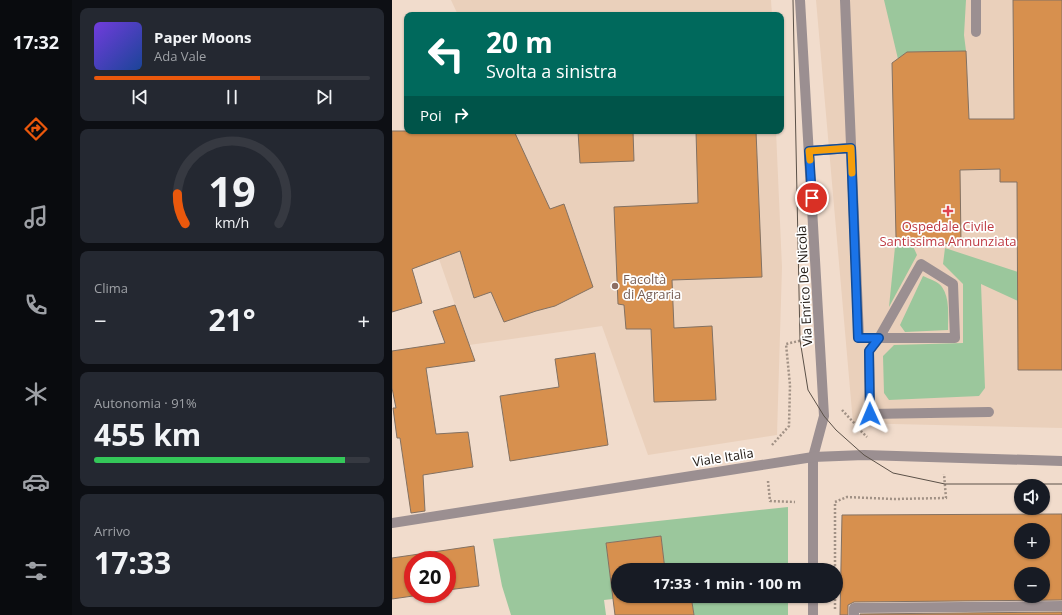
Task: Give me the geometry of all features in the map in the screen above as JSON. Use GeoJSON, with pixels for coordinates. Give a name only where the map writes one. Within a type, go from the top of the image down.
{"type":"FeatureCollection","features":[{"type":"Feature","properties":{"kind":"street","name":"Via Enrico De Nicola"},"geometry":{"type":"LineString","coordinates":[[800,0],[824,416],[813,457],[813,563]]}},
{"type":"Feature","properties":{"kind":"street"},"geometry":{"type":"LineString","coordinates":[[845,0],[858,338],[879,338],[956,338],[953,284],[921,264],[879,338],[869,351],[870,414],[989,412]]}},
{"type":"Feature","properties":{"kind":"street"},"geometry":{"type":"LineString","coordinates":[[976,0],[976,32]]}},
{"type":"Feature","properties":{"kind":"street"},"geometry":{"type":"LineString","coordinates":[[809,151],[851,148]]}},
{"type":"Feature","properties":{"kind":"street","name":"Viale Italia"},"geometry":{"type":"LineString","coordinates":[[392,523],[813,457],[864,455],[1062,461]]}},
{"type":"Feature","properties":{"kind":"street"},"geometry":{"type":"LineString","coordinates":[[813,603],[813,615]]}},
{"type":"Feature","properties":{"kind":"street"},"geometry":{"type":"LineString","coordinates":[[854,615],[854,608],[1062,606]]}},
{"type":"Feature","properties":{"kind":"path"},"geometry":{"type":"LineString","coordinates":[[769,449],[789,426],[790,385],[786,344]]}},
{"type":"Feature","properties":{"kind":"path"},"geometry":{"type":"LineString","coordinates":[[765,464],[770,501],[835,502],[847,497],[894,499],[946,498],[943,457]]}},
{"type":"Feature","properties":{"kind":"path"},"geometry":{"type":"LineString","coordinates":[[835,502],[835,563]]}},
{"type":"Feature","properties":{"kind":"shaded area"},"geometry":{"type":"Polygon","coordinates":[[[451,0],[771,0],[772,12],[457,12],[451,0]]]}},
{"type":"Feature","properties":{"kind":"shaded area","name":"Ospedale Civile Santissima Annunziata"},"geometry":{"type":"Polygon","coordinates":[[[816,0],[1062,0],[1062,428],[853,423],[816,0]]]}},
{"type":"Feature","properties":{"kind":"shaded area","name":"Facoltà di Agraria"},"geometry":{"type":"Polygon","coordinates":[[[512,134],[776,134],[782,267],[777,435],[648,455],[602,326],[469,345],[439,259],[512,134]]]}},
{"type":"Feature","properties":{"kind":"green space"},"geometry":{"type":"Polygon","coordinates":[[[884,0],[966,0],[964,35],[966,51],[907,52],[898,59],[884,0]]]}},
{"type":"Feature","properties":{"kind":"green space"},"geometry":{"type":"Polygon","coordinates":[[[896,237],[912,244],[917,255],[889,307],[896,237]]]}},
{"type":"Feature","properties":{"kind":"green space"},"geometry":{"type":"Polygon","coordinates":[[[945,248],[1018,272],[1018,301],[981,284],[985,388],[979,396],[889,400],[884,393],[883,356],[894,345],[963,343],[963,284],[943,264],[945,248]]]}},
{"type":"Feature","properties":{"kind":"green space"},"geometry":{"type":"Polygon","coordinates":[[[923,276],[938,283],[945,291],[948,307],[948,330],[905,332],[900,325],[923,276]]]}},
{"type":"Feature","properties":{"kind":"green space"},"geometry":{"type":"Polygon","coordinates":[[[788,507],[788,563],[664,563],[661,536],[606,543],[611,583],[611,599],[604,600],[606,615],[511,615],[502,586],[493,539],[788,507]]]}},
{"type":"Feature","properties":{"kind":"green space"},"geometry":{"type":"Polygon","coordinates":[[[692,603],[788,603],[788,615],[688,615],[694,614],[692,603]]]}},
{"type":"Feature","properties":{"kind":"building"},"geometry":{"type":"Polygon","coordinates":[[[1013,0],[1062,0],[1062,370],[1018,370],[1017,182],[1000,182],[1000,169],[960,170],[961,243],[912,244],[896,237],[892,63],[907,52],[966,51],[969,119],[1014,119],[1013,0]]]}},
{"type":"Feature","properties":{"kind":"building"},"geometry":{"type":"Polygon","coordinates":[[[392,131],[404,131],[404,134],[515,134],[550,209],[564,204],[593,287],[555,306],[504,322],[491,292],[474,298],[460,251],[412,269],[422,303],[392,312],[392,131]]]}},
{"type":"Feature","properties":{"kind":"building"},"geometry":{"type":"Polygon","coordinates":[[[578,134],[633,134],[634,161],[580,163],[578,134]]]}},
{"type":"Feature","properties":{"kind":"building"},"geometry":{"type":"Polygon","coordinates":[[[696,134],[756,134],[762,277],[672,280],[674,328],[712,326],[716,400],[654,402],[651,329],[626,329],[624,305],[618,304],[614,207],[698,203],[696,134]]]}},
{"type":"Feature","properties":{"kind":"building"},"geometry":{"type":"Polygon","coordinates":[[[455,305],[475,361],[426,368],[436,434],[468,432],[473,467],[423,475],[425,511],[411,513],[400,438],[397,438],[393,408],[396,408],[392,388],[392,351],[445,343],[433,311],[455,305]]]}},
{"type":"Feature","properties":{"kind":"building"},"geometry":{"type":"Polygon","coordinates":[[[595,353],[608,445],[510,461],[500,396],[559,387],[555,359],[595,353]]]}},
{"type":"Feature","properties":{"kind":"building"},"geometry":{"type":"Polygon","coordinates":[[[1062,514],[1062,600],[1050,600],[1050,567],[1014,567],[1014,600],[854,602],[848,605],[848,615],[840,615],[840,603],[843,603],[843,563],[841,563],[842,515],[1062,514]]]}},
{"type":"Feature","properties":{"kind":"building"},"geometry":{"type":"Polygon","coordinates":[[[661,536],[664,563],[611,563],[611,583],[606,543],[661,536]]]}},
{"type":"Feature","properties":{"kind":"building"},"geometry":{"type":"Polygon","coordinates":[[[474,546],[479,586],[456,589],[456,551],[440,551],[474,546]]]}},
{"type":"Feature","properties":{"kind":"building"},"geometry":{"type":"Polygon","coordinates":[[[404,556],[404,597],[392,599],[392,558],[404,556]]]}},
{"type":"Feature","properties":{"kind":"building"},"geometry":{"type":"Polygon","coordinates":[[[614,603],[692,603],[694,615],[615,615],[614,603]]]}},
{"type":"Feature","properties":{"kind":"building"},"geometry":{"type":"Polygon","coordinates":[[[1062,612],[1062,615],[860,615],[860,614],[1062,612]]]}},
{"type":"Feature","properties":{"kind":"tram line"},"geometry":{"type":"LineString","coordinates":[[793,0],[800,340],[808,390],[824,416],[836,430],[864,455],[893,473],[945,484],[1062,484]]}},
{"type":"Feature","properties":{"kind":"slow traffic"},"geometry":{"type":"LineString","coordinates":[[810,160],[809,151],[851,148],[852,173]]}},
{"type":"Feature","properties":{"kind":"place","name":"Ospedale Civile Santissima Annunziata"},"geometry":{"type":"Point","coordinates":[948,211]}},
{"type":"Feature","properties":{"kind":"place","name":"Facoltà di Agraria"},"geometry":{"type":"Point","coordinates":[615,286]}},
{"type":"Feature","properties":{"kind":"route"},"geometry":{"type":"LineString","coordinates":[[812,198],[809,151],[851,148],[858,338],[879,338],[869,351],[870,414]]}}]}
